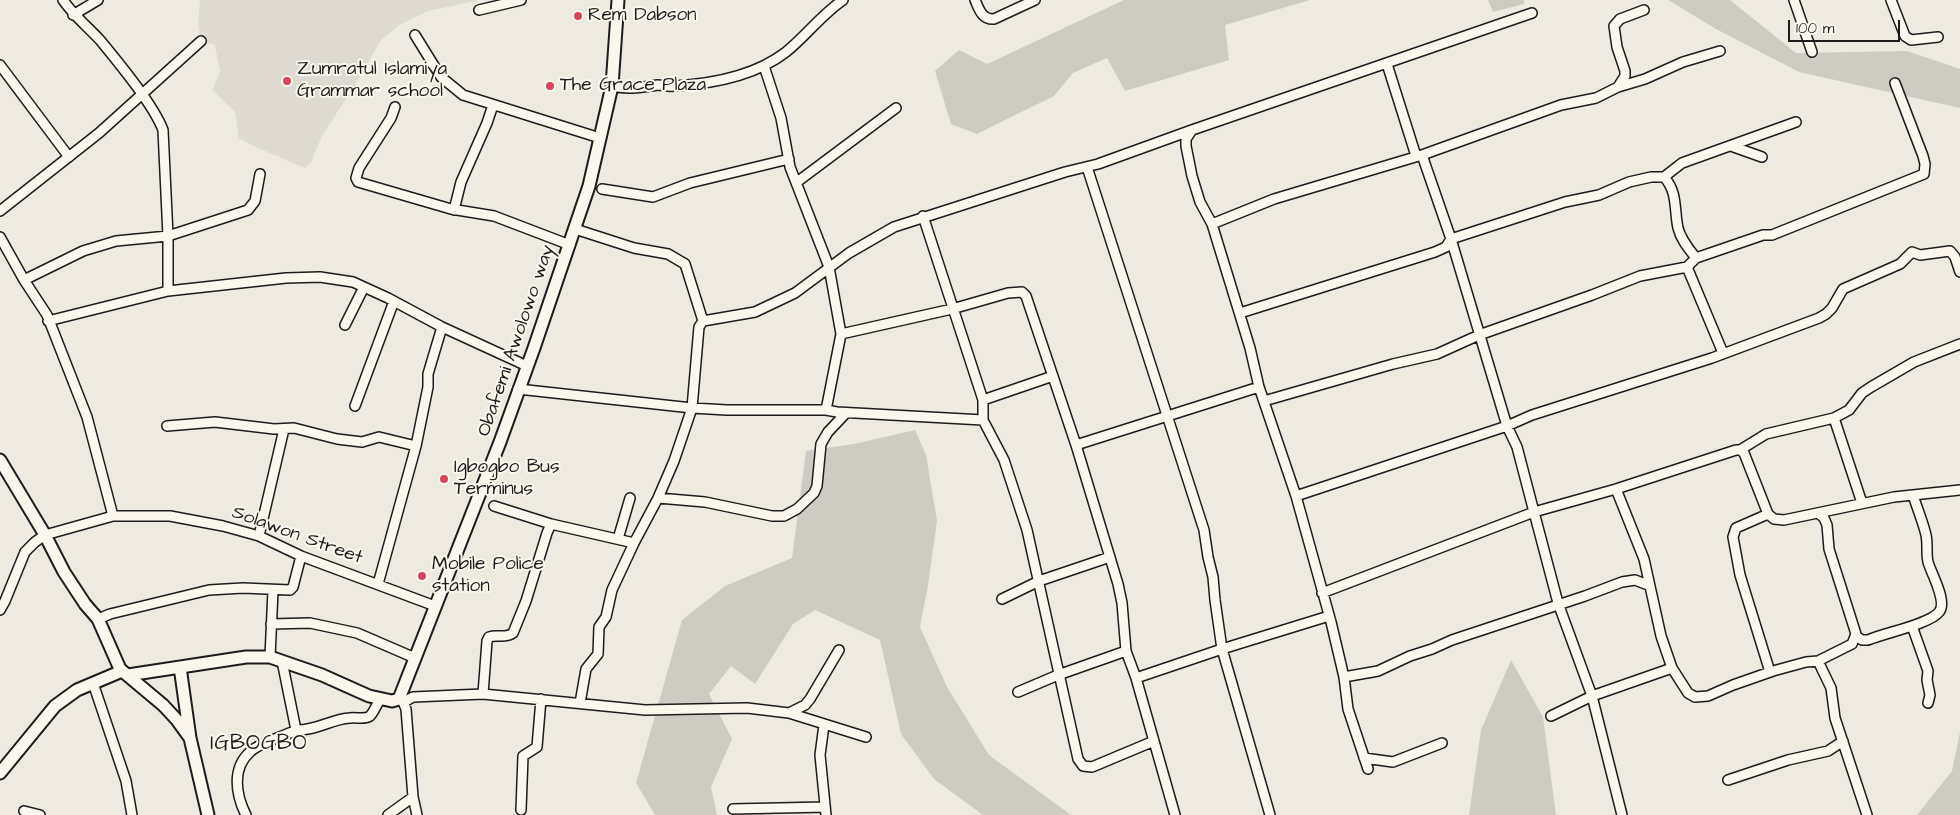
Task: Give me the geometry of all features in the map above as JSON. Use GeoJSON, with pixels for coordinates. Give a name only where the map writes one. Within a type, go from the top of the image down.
{"type":"FeatureCollection","features":[{"type":"Feature","properties":{"kind":"main road","name":"Obafemi Awolowo way"},"geometry":{"type":"LineString","coordinates":[[402,699],[415,658],[450,565],[486,479],[570,245],[589,186],[612,86],[618,0]]}},
{"type":"Feature","properties":{"kind":"main road"},"geometry":{"type":"LineString","coordinates":[[0,460],[45,535],[64,572],[85,604],[98,619],[125,673],[168,710],[187,731],[190,738]]}},
{"type":"Feature","properties":{"kind":"main road"},"geometry":{"type":"LineString","coordinates":[[0,773],[55,706],[78,690],[97,681],[125,673],[246,657],[270,657],[380,699],[396,701],[402,699]]}},
{"type":"Feature","properties":{"kind":"main road"},"geometry":{"type":"LineString","coordinates":[[180,667],[190,738],[208,815]]}},
{"type":"Feature","properties":{"kind":"street"},"geometry":{"type":"LineString","coordinates":[[63,0],[73,15],[99,40],[142,94],[163,130],[168,236],[168,291]]}},
{"type":"Feature","properties":{"kind":"street"},"geometry":{"type":"LineString","coordinates":[[73,15],[98,0]]}},
{"type":"Feature","properties":{"kind":"street"},"geometry":{"type":"LineString","coordinates":[[479,10],[521,0]]}},
{"type":"Feature","properties":{"kind":"street"},"geometry":{"type":"LineString","coordinates":[[612,86],[619,88],[660,85],[671,87],[723,80],[759,69],[786,52],[827,11],[843,0]]}},
{"type":"Feature","properties":{"kind":"street"},"geometry":{"type":"LineString","coordinates":[[975,0],[981,14],[989,19],[994,19],[1035,0]]}},
{"type":"Feature","properties":{"kind":"street"},"geometry":{"type":"LineString","coordinates":[[1794,0],[1812,52]]}},
{"type":"Feature","properties":{"kind":"street"},"geometry":{"type":"LineString","coordinates":[[1891,0],[1905,36],[1911,40],[1938,36]]}},
{"type":"Feature","properties":{"kind":"street"},"geometry":{"type":"LineString","coordinates":[[1618,86],[1625,76],[1625,70],[1617,47],[1614,26],[1620,19],[1644,10]]}},
{"type":"Feature","properties":{"kind":"street"},"geometry":{"type":"LineString","coordinates":[[703,321],[755,312],[796,293],[829,267],[894,227],[923,216],[954,208],[1065,172],[1087,167],[1532,13]]}},
{"type":"Feature","properties":{"kind":"street"},"geometry":{"type":"LineString","coordinates":[[415,35],[440,78],[463,95],[600,138]]}},
{"type":"Feature","properties":{"kind":"street"},"geometry":{"type":"LineString","coordinates":[[0,211],[99,133],[202,41]]}},
{"type":"Feature","properties":{"kind":"street"},"geometry":{"type":"LineString","coordinates":[[1212,224],[1274,200],[1419,156],[1561,105],[1596,98],[1618,86],[1645,79],[1683,62],[1720,51]]}},
{"type":"Feature","properties":{"kind":"street"},"geometry":{"type":"LineString","coordinates":[[1387,64],[1419,156],[1451,239],[1507,426],[1517,447],[1558,603],[1592,696],[1622,815]]}},
{"type":"Feature","properties":{"kind":"street"},"geometry":{"type":"LineString","coordinates":[[0,65],[69,157]]}},
{"type":"Feature","properties":{"kind":"street"},"geometry":{"type":"LineString","coordinates":[[764,66],[781,118],[789,159],[829,267],[841,334],[826,410]]}},
{"type":"Feature","properties":{"kind":"street"},"geometry":{"type":"LineString","coordinates":[[1264,401],[1393,364],[1437,354],[1479,335],[1640,276],[1687,267],[1696,258],[1763,235],[1772,235],[1924,174],[1926,164],[1895,83]]}},
{"type":"Feature","properties":{"kind":"street"},"geometry":{"type":"LineString","coordinates":[[454,210],[461,182],[487,123],[493,104]]}},
{"type":"Feature","properties":{"kind":"street"},"geometry":{"type":"LineString","coordinates":[[395,106],[391,118],[359,168],[358,182],[454,210],[494,216],[570,245]]}},
{"type":"Feature","properties":{"kind":"street"},"geometry":{"type":"LineString","coordinates":[[797,182],[896,108]]}},
{"type":"Feature","properties":{"kind":"street"},"geometry":{"type":"LineString","coordinates":[[1240,313],[1440,250],[1446,247],[1451,239],[1565,202],[1598,195],[1629,182],[1651,177],[1664,177],[1682,163],[1796,122]]}},
{"type":"Feature","properties":{"kind":"street"},"geometry":{"type":"LineString","coordinates":[[1192,130],[1186,139],[1186,146],[1200,202],[1212,224],[1240,313],[1259,387],[1296,496],[1344,677],[1348,709],[1368,770]]}},
{"type":"Feature","properties":{"kind":"street"},"geometry":{"type":"LineString","coordinates":[[1730,146],[1762,157]]}},
{"type":"Feature","properties":{"kind":"street"},"geometry":{"type":"LineString","coordinates":[[602,189],[653,197],[690,183],[789,159]]}},
{"type":"Feature","properties":{"kind":"street"},"geometry":{"type":"LineString","coordinates":[[1087,167],[1204,530],[1213,577],[1222,649],[1270,815]]}},
{"type":"Feature","properties":{"kind":"street"},"geometry":{"type":"LineString","coordinates":[[24,280],[83,251],[116,242],[168,236],[248,210],[253,205],[260,174]]}},
{"type":"Feature","properties":{"kind":"street"},"geometry":{"type":"LineString","coordinates":[[1664,177],[1674,194],[1678,227],[1682,239],[1696,258]]}},
{"type":"Feature","properties":{"kind":"street"},"geometry":{"type":"LineString","coordinates":[[923,216],[983,400],[983,420],[1004,460],[1027,530],[1078,759],[1083,766],[1092,767],[1154,741]]}},
{"type":"Feature","properties":{"kind":"street"},"geometry":{"type":"LineString","coordinates":[[575,229],[634,248],[668,254],[685,264],[703,321],[699,328],[692,408],[674,461],[658,498],[612,590],[606,617],[599,627],[598,654],[586,669],[580,703]]}},
{"type":"Feature","properties":{"kind":"street"},"geometry":{"type":"LineString","coordinates":[[0,237],[48,320],[87,417],[113,516]]}},
{"type":"Feature","properties":{"kind":"street"},"geometry":{"type":"LineString","coordinates":[[1296,496],[1723,353],[1826,314],[1843,289],[1900,264],[1912,252],[1920,256],[1950,251],[1955,257],[1960,272]]}},
{"type":"Feature","properties":{"kind":"street"},"geometry":{"type":"LineString","coordinates":[[1687,267],[1723,353]]}},
{"type":"Feature","properties":{"kind":"street"},"geometry":{"type":"LineString","coordinates":[[48,320],[168,291],[286,278],[320,277],[353,282],[394,301],[442,328],[527,366]]}},
{"type":"Feature","properties":{"kind":"street"},"geometry":{"type":"LineString","coordinates":[[345,325],[364,288]]}},
{"type":"Feature","properties":{"kind":"street"},"geometry":{"type":"LineString","coordinates":[[841,334],[1008,293],[1022,292],[1026,296],[1076,444],[1110,557],[1122,603],[1126,651],[1136,678],[1175,815]]}},
{"type":"Feature","properties":{"kind":"street"},"geometry":{"type":"LineString","coordinates":[[355,406],[394,301]]}},
{"type":"Feature","properties":{"kind":"street"},"geometry":{"type":"LineString","coordinates":[[378,584],[416,446],[428,387],[428,374],[442,328]]}},
{"type":"Feature","properties":{"kind":"street"},"geometry":{"type":"LineString","coordinates":[[1322,593],[1534,512],[1616,489],[1740,450],[1766,434],[1834,418],[1849,410],[1859,396],[1871,387],[1914,362],[1960,344]]}},
{"type":"Feature","properties":{"kind":"street"},"geometry":{"type":"LineString","coordinates":[[983,400],[1053,376]]}},
{"type":"Feature","properties":{"kind":"street"},"geometry":{"type":"LineString","coordinates":[[1076,444],[1259,387]]}},
{"type":"Feature","properties":{"kind":"street"},"geometry":{"type":"LineString","coordinates":[[518,389],[692,408],[826,410],[846,413],[983,420]]}},
{"type":"Feature","properties":{"kind":"street"},"geometry":{"type":"LineString","coordinates":[[658,498],[705,502],[772,516],[784,516],[797,509],[814,493],[817,486],[822,444],[828,432],[846,413]]}},
{"type":"Feature","properties":{"kind":"street"},"geometry":{"type":"LineString","coordinates":[[1834,418],[1862,503]]}},
{"type":"Feature","properties":{"kind":"street"},"geometry":{"type":"LineString","coordinates":[[167,426],[215,422],[302,429],[337,439],[362,442],[379,437],[416,446]]}},
{"type":"Feature","properties":{"kind":"street"},"geometry":{"type":"LineString","coordinates":[[259,536],[284,429]]}},
{"type":"Feature","properties":{"kind":"street"},"geometry":{"type":"LineString","coordinates":[[1740,450],[1744,454],[1768,514],[1774,519],[1784,520],[1862,503],[1960,490]]}},
{"type":"Feature","properties":{"kind":"street"},"geometry":{"type":"LineString","coordinates":[[1616,489],[1625,516],[1644,559],[1648,585],[1672,668],[1688,693],[1695,697],[1708,696],[1770,672],[1806,662],[1818,661],[1852,644],[1856,636]]}},
{"type":"Feature","properties":{"kind":"street"},"geometry":{"type":"LineString","coordinates":[[1818,513],[1824,518],[1827,525],[1829,549],[1856,636],[1862,640],[1868,640],[1912,626],[1938,614],[1942,605],[1937,584],[1928,561],[1926,536],[1913,495]]}},
{"type":"Feature","properties":{"kind":"street"},"geometry":{"type":"LineString","coordinates":[[618,539],[630,498]]}},
{"type":"Feature","properties":{"kind":"street"},"geometry":{"type":"LineString","coordinates":[[494,506],[551,524],[634,543]]}},
{"type":"Feature","properties":{"kind":"street"},"geometry":{"type":"LineString","coordinates":[[1768,514],[1736,528],[1733,537],[1740,575],[1770,672]]}},
{"type":"Feature","properties":{"kind":"street","name":"Solawon Street"},"geometry":{"type":"LineString","coordinates":[[45,535],[113,516],[170,516],[222,526],[259,536],[301,556],[436,606]]}},
{"type":"Feature","properties":{"kind":"street"},"geometry":{"type":"LineString","coordinates":[[483,694],[487,641],[492,636],[504,637],[513,633],[526,601],[551,524]]}},
{"type":"Feature","properties":{"kind":"street"},"geometry":{"type":"LineString","coordinates":[[0,610],[25,552],[45,535]]}},
{"type":"Feature","properties":{"kind":"street"},"geometry":{"type":"LineString","coordinates":[[98,619],[198,592],[243,588],[290,590],[293,587],[301,556]]}},
{"type":"Feature","properties":{"kind":"street"},"geometry":{"type":"LineString","coordinates":[[1002,599],[1039,580],[1110,557]]}},
{"type":"Feature","properties":{"kind":"street"},"geometry":{"type":"LineString","coordinates":[[1344,677],[1378,671],[1452,640],[1622,582],[1634,580],[1648,585]]}},
{"type":"Feature","properties":{"kind":"street"},"geometry":{"type":"LineString","coordinates":[[270,657],[274,590]]}},
{"type":"Feature","properties":{"kind":"street"},"geometry":{"type":"LineString","coordinates":[[1136,678],[1329,616]]}},
{"type":"Feature","properties":{"kind":"street"},"geometry":{"type":"LineString","coordinates":[[271,624],[310,623],[357,634],[415,658]]}},
{"type":"Feature","properties":{"kind":"street"},"geometry":{"type":"LineString","coordinates":[[1912,626],[1928,670],[1927,680],[1930,695],[1928,703]]}},
{"type":"Feature","properties":{"kind":"street"},"geometry":{"type":"LineString","coordinates":[[789,714],[810,700],[840,650]]}},
{"type":"Feature","properties":{"kind":"street"},"geometry":{"type":"LineString","coordinates":[[1018,692],[1126,651]]}},
{"type":"Feature","properties":{"kind":"street"},"geometry":{"type":"LineString","coordinates":[[282,661],[296,730]]}},
{"type":"Feature","properties":{"kind":"street"},"geometry":{"type":"LineString","coordinates":[[1818,661],[1831,688],[1835,718],[1867,815]]}},
{"type":"Feature","properties":{"kind":"street"},"geometry":{"type":"LineString","coordinates":[[1551,716],[1592,696],[1672,668]]}},
{"type":"Feature","properties":{"kind":"street"},"geometry":{"type":"LineString","coordinates":[[97,681],[126,781],[132,815]]}},
{"type":"Feature","properties":{"kind":"street"},"geometry":{"type":"LineString","coordinates":[[417,815],[413,797],[406,709],[402,699],[413,697],[483,694],[645,710],[747,708],[789,714],[866,737]]}},
{"type":"Feature","properties":{"kind":"street"},"geometry":{"type":"LineString","coordinates":[[246,815],[236,780],[243,760],[252,750],[296,730],[306,731],[348,718],[370,716],[380,699]]}},
{"type":"Feature","properties":{"kind":"street"},"geometry":{"type":"LineString","coordinates":[[521,810],[523,756],[537,747],[540,699]]}},
{"type":"Feature","properties":{"kind":"street"},"geometry":{"type":"LineString","coordinates":[[733,809],[826,811],[820,755],[824,725]]}},
{"type":"Feature","properties":{"kind":"street"},"geometry":{"type":"LineString","coordinates":[[1728,780],[1761,771],[1788,760],[1828,751],[1843,741]]}},
{"type":"Feature","properties":{"kind":"street"},"geometry":{"type":"LineString","coordinates":[[1364,758],[1393,762],[1442,744]]}},
{"type":"Feature","properties":{"kind":"street"},"geometry":{"type":"LineString","coordinates":[[388,815],[413,797]]}},
{"type":"Feature","properties":{"kind":"street"},"geometry":{"type":"LineString","coordinates":[[24,810],[40,815]]}},
{"type":"Feature","properties":{"kind":"shaded area","name":"Zumratul Islamiya Grammar school"},"geometry":{"type":"Polygon","coordinates":[[[200,0],[480,0],[428,11],[399,25],[380,41],[363,72],[322,136],[311,162],[305,168],[239,138],[235,112],[212,90],[220,72],[215,45],[201,41],[198,20],[200,0]]]}},
{"type":"Feature","properties":{"kind":"shaded area"},"geometry":{"type":"Polygon","coordinates":[[[1124,0],[1310,0],[1225,25],[1229,60],[1125,91],[1107,58],[1073,73],[1054,96],[977,134],[951,124],[935,71],[959,50],[987,64],[1124,0]]]}},
{"type":"Feature","properties":{"kind":"shaded area"},"geometry":{"type":"Polygon","coordinates":[[[1488,0],[1524,0],[1524,4],[1493,12],[1488,0]]]}},
{"type":"Feature","properties":{"kind":"shaded area"},"geometry":{"type":"Polygon","coordinates":[[[1668,0],[1730,0],[1796,53],[1907,51],[1960,69],[1960,108],[1799,72],[1716,29],[1668,0]]]}},
{"type":"Feature","properties":{"kind":"shaded area"},"geometry":{"type":"Polygon","coordinates":[[[915,430],[926,455],[937,521],[920,627],[947,687],[989,755],[1071,815],[983,815],[934,779],[901,734],[880,640],[815,610],[793,624],[755,684],[731,666],[709,694],[732,739],[711,787],[717,815],[655,815],[636,783],[682,620],[725,586],[792,558],[806,451],[854,444],[915,430]]]}},
{"type":"Feature","properties":{"kind":"shaded area"},"geometry":{"type":"Polygon","coordinates":[[[1511,660],[1543,717],[1556,815],[1469,815],[1481,730],[1511,660]]]}},
{"type":"Feature","properties":{"kind":"shaded area"},"geometry":{"type":"Polygon","coordinates":[[[1960,732],[1960,815],[1917,815],[1952,771],[1960,732]]]}},
{"type":"Feature","properties":{"kind":"place","name":"Rem Dabson"},"geometry":{"type":"Point","coordinates":[578,16]}},
{"type":"Feature","properties":{"kind":"place","name":"Zumratul Islamiya Grammar school"},"geometry":{"type":"Point","coordinates":[287,81]}},
{"type":"Feature","properties":{"kind":"place","name":"The Grace Plaza"},"geometry":{"type":"Point","coordinates":[550,86]}},
{"type":"Feature","properties":{"kind":"place","name":"Igbogbo Bus Terminus"},"geometry":{"type":"Point","coordinates":[444,479]}},
{"type":"Feature","properties":{"kind":"place","name":"Mobile Police station"},"geometry":{"type":"Point","coordinates":[422,576]}},
{"type":"Feature","properties":{"kind":"district","name":"IGBOGBO"},"geometry":{"type":"Point","coordinates":[259,745]}}]}
